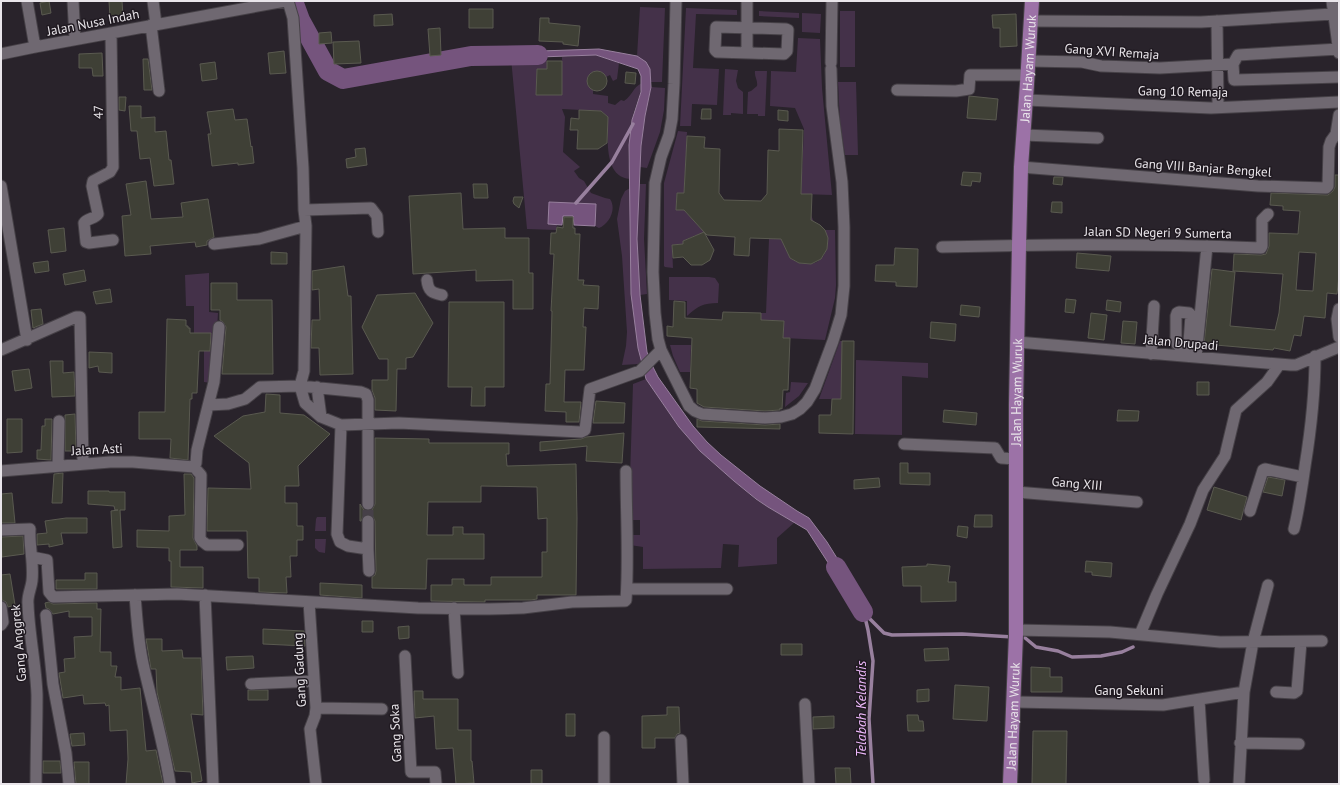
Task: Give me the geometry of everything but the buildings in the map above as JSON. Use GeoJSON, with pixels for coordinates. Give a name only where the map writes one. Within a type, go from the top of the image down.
{"type":"FeatureCollection","features":[{"type":"Feature","properties":{"kind":"main road","name":"Jalan Hayam Wuruk"},"geometry":{"type":"LineString","coordinates":[[1010,784],[1016,649],[1018,245],[1021,167],[1032,1]]}},
{"type":"Feature","properties":{"kind":"street"},"geometry":{"type":"LineString","coordinates":[[28,1],[35,47]]}},
{"type":"Feature","properties":{"kind":"street"},"geometry":{"type":"LineString","coordinates":[[74,1],[75,39]]}},
{"type":"Feature","properties":{"kind":"street"},"geometry":{"type":"LineString","coordinates":[[153,1],[153,25],[159,91]]}},
{"type":"Feature","properties":{"kind":"street","name":"Jalan Nusa Indah"},"geometry":{"type":"LineString","coordinates":[[1,54],[285,1]]}},
{"type":"Feature","properties":{"kind":"street"},"geometry":{"type":"LineString","coordinates":[[288,1],[294,26],[306,226],[304,371],[300,386],[304,403],[321,417],[341,425],[399,423],[581,432],[585,430],[590,389],[640,371],[661,350]]}},
{"type":"Feature","properties":{"kind":"street"},"geometry":{"type":"LineString","coordinates":[[676,1],[672,119],[654,190],[653,272],[658,340],[661,350],[689,406],[695,411],[702,414],[765,418],[781,417],[792,414],[800,409],[811,396],[833,341],[841,315],[844,286],[844,212],[842,182],[833,121],[831,66],[832,1]]}},
{"type":"Feature","properties":{"kind":"street"},"geometry":{"type":"LineString","coordinates":[[747,1],[747,53]]}},
{"type":"Feature","properties":{"kind":"street"},"geometry":{"type":"LineString","coordinates":[[1332,1],[1339,53]]}},
{"type":"Feature","properties":{"kind":"street"},"geometry":{"type":"LineString","coordinates":[[1031,21],[1217,21],[1333,14]]}},
{"type":"Feature","properties":{"kind":"street"},"geometry":{"type":"LineString","coordinates":[[1217,21],[1218,103]]}},
{"type":"Feature","properties":{"kind":"street"},"geometry":{"type":"LineString","coordinates":[[716,27],[747,28],[788,30],[785,53],[717,52],[715,50],[716,27]]}},
{"type":"Feature","properties":{"kind":"street","name":"47"},"geometry":{"type":"LineString","coordinates":[[111,33],[113,167],[110,172],[93,181],[92,186],[98,214],[84,222],[86,241],[89,243],[113,240]]}},
{"type":"Feature","properties":{"kind":"street"},"geometry":{"type":"LineString","coordinates":[[1339,49],[1238,55],[1233,64],[1234,80],[1339,77]]}},
{"type":"Feature","properties":{"kind":"street","name":"Gang XVI Remaja"},"geometry":{"type":"LineString","coordinates":[[1029,60],[1082,62],[1101,66],[1160,68],[1233,64]]}},
{"type":"Feature","properties":{"kind":"street"},"geometry":{"type":"LineString","coordinates":[[897,90],[956,91],[969,89],[970,75],[1028,75]]}},
{"type":"Feature","properties":{"kind":"street","name":"Gang 10 Remaja"},"geometry":{"type":"LineString","coordinates":[[1026,100],[1211,108],[1339,102]]}},
{"type":"Feature","properties":{"kind":"street","name":"Gang VIII Banjar Bengkel"},"geometry":{"type":"LineString","coordinates":[[1021,167],[1258,186],[1326,188],[1328,186],[1329,147],[1336,134],[1339,115]]}},
{"type":"Feature","properties":{"kind":"street"},"geometry":{"type":"LineString","coordinates":[[1024,135],[1098,138]]}},
{"type":"Feature","properties":{"kind":"street"},"geometry":{"type":"LineString","coordinates":[[1,186],[27,340]]}},
{"type":"Feature","properties":{"kind":"street"},"geometry":{"type":"LineString","coordinates":[[304,210],[371,208],[377,216],[378,232]]}},
{"type":"Feature","properties":{"kind":"street","name":"Jalan SD Negeri 9 Sumerta"},"geometry":{"type":"LineString","coordinates":[[942,247],[1018,245],[1207,246],[1261,248],[1262,220],[1268,214]]}},
{"type":"Feature","properties":{"kind":"street"},"geometry":{"type":"LineString","coordinates":[[214,244],[259,239],[306,226]]}},
{"type":"Feature","properties":{"kind":"street"},"geometry":{"type":"LineString","coordinates":[[1196,357],[1207,246]]}},
{"type":"Feature","properties":{"kind":"street"},"geometry":{"type":"LineString","coordinates":[[427,280],[430,291],[434,294],[442,295]]}},
{"type":"Feature","properties":{"kind":"street"},"geometry":{"type":"LineString","coordinates":[[1151,354],[1154,306]]}},
{"type":"Feature","properties":{"kind":"street"},"geometry":{"type":"LineString","coordinates":[[1339,309],[1337,320],[1339,337]]}},
{"type":"Feature","properties":{"kind":"street"},"geometry":{"type":"LineString","coordinates":[[1,350],[27,340],[76,317],[80,317],[83,464]]}},
{"type":"Feature","properties":{"kind":"street"},"geometry":{"type":"LineString","coordinates":[[219,327],[214,382],[194,467],[201,475],[200,538],[207,545],[238,545]]}},
{"type":"Feature","properties":{"kind":"street","name":"Jalan Drupadi"},"geometry":{"type":"LineString","coordinates":[[1017,342],[1151,354],[1184,353],[1196,357],[1284,365],[1299,363],[1339,348]]}},
{"type":"Feature","properties":{"kind":"street"},"geometry":{"type":"LineString","coordinates":[[1294,529],[1311,426],[1316,356]]}},
{"type":"Feature","properties":{"kind":"street"},"geometry":{"type":"LineString","coordinates":[[1142,634],[1157,594],[1190,524],[1204,486],[1224,456],[1236,410],[1284,365]]}},
{"type":"Feature","properties":{"kind":"street"},"geometry":{"type":"LineString","coordinates":[[209,405],[228,404],[245,400],[260,387],[317,387],[361,392],[366,394],[368,400],[368,504]]}},
{"type":"Feature","properties":{"kind":"street"},"geometry":{"type":"LineString","coordinates":[[317,387],[321,417]]}},
{"type":"Feature","properties":{"kind":"street"},"geometry":{"type":"LineString","coordinates":[[58,466],[59,421]]}},
{"type":"Feature","properties":{"kind":"street"},"geometry":{"type":"LineString","coordinates":[[341,425],[337,534],[340,542],[348,546],[368,549]]}},
{"type":"Feature","properties":{"kind":"street"},"geometry":{"type":"LineString","coordinates":[[904,444],[995,448],[1000,458],[1016,459]]}},
{"type":"Feature","properties":{"kind":"street","name":"Jalan Asti"},"geometry":{"type":"LineString","coordinates":[[1,470],[133,462],[194,467]]}},
{"type":"Feature","properties":{"kind":"street"},"geometry":{"type":"LineString","coordinates":[[1250,510],[1263,470],[1303,477]]}},
{"type":"Feature","properties":{"kind":"street"},"geometry":{"type":"LineString","coordinates":[[32,557],[47,560],[49,592],[53,597],[177,594],[248,597],[309,602],[454,608],[516,608],[572,602],[625,601],[627,589],[626,471]]}},
{"type":"Feature","properties":{"kind":"street","name":"Gang XIII"},"geometry":{"type":"LineString","coordinates":[[1016,492],[1137,502]]}},
{"type":"Feature","properties":{"kind":"street"},"geometry":{"type":"LineString","coordinates":[[368,521],[368,572]]}},
{"type":"Feature","properties":{"kind":"street","name":"Gang Anggrek"},"geometry":{"type":"LineString","coordinates":[[1,530],[30,529],[32,581],[28,596],[28,605],[37,695],[36,784]]}},
{"type":"Feature","properties":{"kind":"street"},"geometry":{"type":"LineString","coordinates":[[1239,784],[1240,742],[1244,692],[1253,642],[1268,585]]}},
{"type":"Feature","properties":{"kind":"street"},"geometry":{"type":"LineString","coordinates":[[627,589],[727,589]]}},
{"type":"Feature","properties":{"kind":"street"},"geometry":{"type":"LineString","coordinates":[[134,595],[138,634],[144,667],[160,729],[170,784]]}},
{"type":"Feature","properties":{"kind":"street"},"geometry":{"type":"LineString","coordinates":[[205,595],[212,784]]}},
{"type":"Feature","properties":{"kind":"street","name":"Gang Gadung"},"geometry":{"type":"LineString","coordinates":[[309,602],[316,708],[315,716],[310,729],[316,784]]}},
{"type":"Feature","properties":{"kind":"street"},"geometry":{"type":"LineString","coordinates":[[1,608],[3,622],[1,625]]}},
{"type":"Feature","properties":{"kind":"street"},"geometry":{"type":"LineString","coordinates":[[454,608],[458,673]]}},
{"type":"Feature","properties":{"kind":"street"},"geometry":{"type":"LineString","coordinates":[[46,615],[53,684],[66,753],[69,784]]}},
{"type":"Feature","properties":{"kind":"street"},"geometry":{"type":"LineString","coordinates":[[1016,632],[1142,634],[1220,642],[1322,642]]}},
{"type":"Feature","properties":{"kind":"street"},"geometry":{"type":"LineString","coordinates":[[1276,692],[1295,693],[1298,690],[1301,642]]}},
{"type":"Feature","properties":{"kind":"street","name":"Gang Soka"},"geometry":{"type":"LineString","coordinates":[[405,656],[411,772],[435,772],[436,784]]}},
{"type":"Feature","properties":{"kind":"street"},"geometry":{"type":"LineString","coordinates":[[251,684],[314,681]]}},
{"type":"Feature","properties":{"kind":"street","name":"Gang Sekuni"},"geometry":{"type":"LineString","coordinates":[[1013,702],[1163,705],[1244,692]]}},
{"type":"Feature","properties":{"kind":"street"},"geometry":{"type":"LineString","coordinates":[[1199,700],[1204,780]]}},
{"type":"Feature","properties":{"kind":"street"},"geometry":{"type":"LineString","coordinates":[[805,704],[809,784]]}},
{"type":"Feature","properties":{"kind":"street"},"geometry":{"type":"LineString","coordinates":[[316,708],[382,709]]}},
{"type":"Feature","properties":{"kind":"street"},"geometry":{"type":"LineString","coordinates":[[604,737],[604,784]]}},
{"type":"Feature","properties":{"kind":"street"},"geometry":{"type":"LineString","coordinates":[[681,740],[683,784]]}},
{"type":"Feature","properties":{"kind":"street"},"geometry":{"type":"LineString","coordinates":[[1240,742],[1299,744]]}},
{"type":"Feature","properties":{"kind":"shaded area"},"geometry":{"type":"Polygon","coordinates":[[[640,7],[665,8],[662,82],[651,82],[651,76],[637,56],[640,7]]]}},
{"type":"Feature","properties":{"kind":"shaded area"},"geometry":{"type":"Polygon","coordinates":[[[686,8],[737,10],[737,15],[696,14],[693,68],[719,69],[717,105],[692,104],[691,126],[680,126],[686,8]]]}},
{"type":"Feature","properties":{"kind":"shaded area"},"geometry":{"type":"Polygon","coordinates":[[[759,11],[799,13],[799,18],[759,16],[759,11]]]}},
{"type":"Feature","properties":{"kind":"shaded area"},"geometry":{"type":"Polygon","coordinates":[[[840,11],[855,11],[855,67],[840,67],[840,11]]]}},
{"type":"Feature","properties":{"kind":"shaded area"},"geometry":{"type":"Polygon","coordinates":[[[802,13],[821,14],[820,33],[802,32],[802,13]]]}},
{"type":"Feature","properties":{"kind":"shaded area"},"geometry":{"type":"Polygon","coordinates":[[[798,38],[820,39],[822,88],[832,195],[801,194],[804,129],[795,108],[770,106],[771,71],[796,72],[798,38]]]}},
{"type":"Feature","properties":{"kind":"shaded area"},"geometry":{"type":"Polygon","coordinates":[[[599,49],[637,56],[646,62],[650,69],[651,87],[641,146],[637,239],[640,295],[647,352],[652,365],[658,377],[693,426],[707,442],[760,486],[809,518],[827,542],[855,587],[847,592],[807,530],[756,499],[700,451],[679,427],[646,379],[638,348],[631,294],[629,145],[632,120],[641,92],[641,76],[638,69],[596,55],[511,58],[511,52],[599,49]]]}},
{"type":"Feature","properties":{"kind":"shaded area"},"geometry":{"type":"Polygon","coordinates":[[[596,55],[619,63],[617,79],[613,81],[610,75],[606,77],[601,72],[594,71],[588,77],[588,85],[593,90],[593,94],[608,96],[608,103],[615,105],[621,100],[624,101],[627,99],[636,87],[642,83],[633,115],[630,135],[630,179],[621,177],[611,164],[608,145],[608,117],[601,111],[562,109],[565,117],[563,152],[580,167],[574,171],[579,178],[584,181],[591,193],[610,199],[613,207],[611,216],[603,226],[599,228],[595,226],[596,204],[550,202],[548,224],[557,225],[556,230],[527,229],[511,58],[547,57],[547,69],[537,69],[536,95],[562,95],[562,57],[596,55]]]}},
{"type":"Feature","properties":{"kind":"shaded area"},"geometry":{"type":"Polygon","coordinates":[[[725,69],[738,70],[736,81],[738,88],[743,92],[743,114],[731,113],[731,115],[723,115],[725,69]]]}},
{"type":"Feature","properties":{"kind":"shaded area"},"geometry":{"type":"Polygon","coordinates":[[[755,71],[767,71],[765,116],[758,116],[758,114],[747,114],[748,92],[757,86],[755,71]]]}},
{"type":"Feature","properties":{"kind":"shaded area"},"geometry":{"type":"Polygon","coordinates":[[[838,82],[856,82],[858,155],[845,155],[840,122],[838,82]]]}},
{"type":"Feature","properties":{"kind":"shaded area"},"geometry":{"type":"Polygon","coordinates":[[[651,87],[665,88],[664,110],[660,132],[647,168],[640,167],[641,146],[651,87]]]}},
{"type":"Feature","properties":{"kind":"shaded area"},"geometry":{"type":"Polygon","coordinates":[[[678,131],[687,132],[684,193],[677,193],[676,210],[684,210],[707,235],[696,235],[683,241],[683,244],[672,245],[673,268],[664,266],[664,183],[678,131]]]}},
{"type":"Feature","properties":{"kind":"shaded area"},"geometry":{"type":"Polygon","coordinates":[[[639,184],[646,184],[644,239],[647,294],[640,295],[637,239],[639,184]]]}},
{"type":"Feature","properties":{"kind":"shaded area"},"geometry":{"type":"Polygon","coordinates":[[[630,188],[630,245],[638,348],[641,362],[638,364],[622,365],[627,332],[622,256],[617,219],[621,199],[625,191],[630,188]]]}},
{"type":"Feature","properties":{"kind":"shaded area"},"geometry":{"type":"Polygon","coordinates":[[[549,202],[596,204],[595,226],[574,225],[573,216],[563,216],[562,225],[548,224],[549,202]]]}},
{"type":"Feature","properties":{"kind":"shaded area"},"geometry":{"type":"Polygon","coordinates":[[[800,215],[811,215],[814,222],[785,248],[790,257],[800,263],[813,263],[822,258],[827,248],[827,236],[825,230],[835,230],[835,298],[825,340],[783,338],[784,321],[761,320],[761,313],[766,313],[769,239],[773,239],[800,215]]]}},
{"type":"Feature","properties":{"kind":"shaded area"},"geometry":{"type":"Polygon","coordinates":[[[209,273],[209,312],[218,313],[216,345],[204,344],[204,333],[194,333],[194,306],[186,306],[185,275],[209,273]]]}},
{"type":"Feature","properties":{"kind":"shaded area"},"geometry":{"type":"Polygon","coordinates":[[[669,277],[715,278],[719,284],[718,303],[701,306],[687,316],[687,301],[669,300],[669,277]]]}},
{"type":"Feature","properties":{"kind":"shaded area"},"geometry":{"type":"Polygon","coordinates":[[[840,341],[842,341],[841,399],[819,399],[840,341]]]}},
{"type":"Feature","properties":{"kind":"shaded area"},"geometry":{"type":"Polygon","coordinates":[[[670,345],[691,345],[690,372],[680,372],[670,345]]]}},
{"type":"Feature","properties":{"kind":"shaded area"},"geometry":{"type":"Polygon","coordinates":[[[204,351],[214,351],[211,383],[204,382],[204,351]]]}},
{"type":"Feature","properties":{"kind":"shaded area"},"geometry":{"type":"Polygon","coordinates":[[[856,360],[928,363],[928,378],[902,376],[902,435],[855,434],[856,360]]]}},
{"type":"Feature","properties":{"kind":"shaded area"},"geometry":{"type":"Polygon","coordinates":[[[646,379],[679,427],[700,451],[755,499],[795,522],[777,538],[777,564],[738,567],[739,545],[723,544],[721,568],[643,569],[643,547],[630,545],[630,535],[640,535],[640,520],[630,520],[630,477],[633,384],[646,379]]]}},
{"type":"Feature","properties":{"kind":"shaded area"},"geometry":{"type":"Polygon","coordinates":[[[791,382],[808,383],[799,396],[785,407],[786,393],[790,392],[791,382]]]}},
{"type":"Feature","properties":{"kind":"shaded area"},"geometry":{"type":"Polygon","coordinates":[[[317,517],[326,517],[326,531],[315,531],[317,517]]]}},
{"type":"Feature","properties":{"kind":"shaded area"},"geometry":{"type":"Polygon","coordinates":[[[315,539],[326,539],[325,553],[319,552],[315,548],[315,539]]]}},
{"type":"Feature","properties":{"kind":"waterway"},"geometry":{"type":"LineString","coordinates":[[293,1],[300,20],[328,71],[343,79],[471,56],[538,55]]}},
{"type":"Feature","properties":{"kind":"waterway"},"geometry":{"type":"LineString","coordinates":[[576,203],[612,162],[633,124]]}},
{"type":"Feature","properties":{"kind":"waterway"},"geometry":{"type":"LineString","coordinates":[[836,567],[863,612]]}},
{"type":"Feature","properties":{"kind":"waterway"},"geometry":{"type":"LineString","coordinates":[[863,612],[884,633],[892,635],[962,634],[1013,637]]}},
{"type":"Feature","properties":{"kind":"waterway","name":"Telabah Kelandis"},"geometry":{"type":"LineString","coordinates":[[864,613],[873,661],[869,719],[873,784]]}},
{"type":"Feature","properties":{"kind":"waterway"},"geometry":{"type":"LineString","coordinates":[[1019,637],[1024,637],[1036,647],[1058,651],[1072,657],[1101,656],[1122,652],[1133,647]]}},
{"type":"Feature","properties":{"kind":"tunnel"},"geometry":{"type":"LineString","coordinates":[[368,504],[368,521]]}}]}
